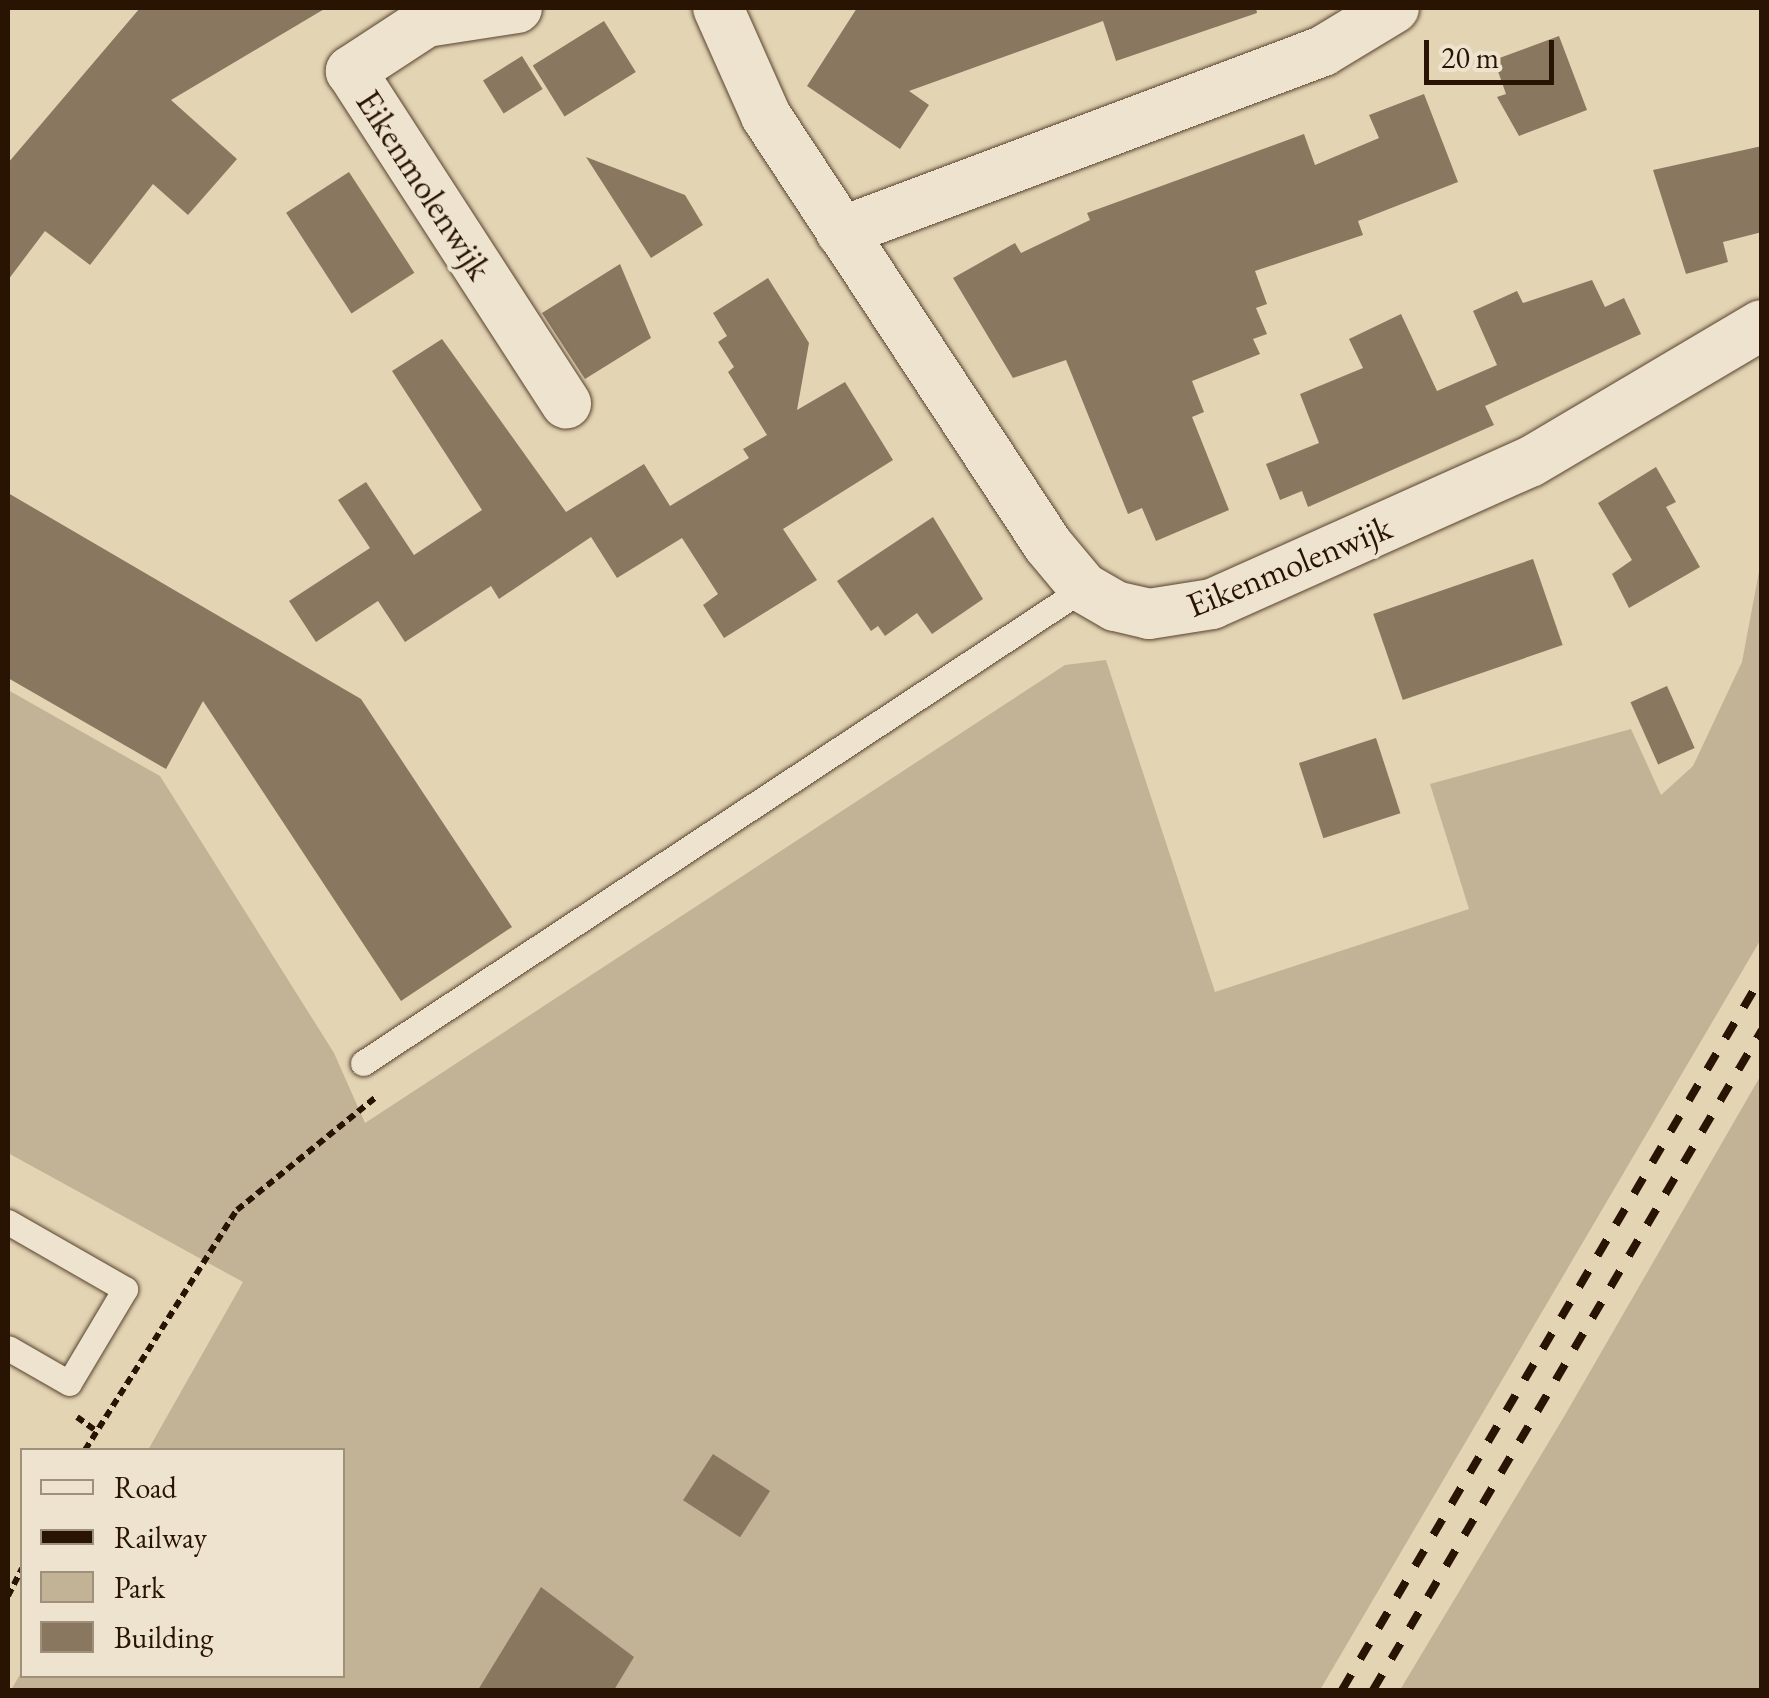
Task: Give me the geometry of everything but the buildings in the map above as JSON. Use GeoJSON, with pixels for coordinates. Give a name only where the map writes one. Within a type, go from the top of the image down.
{"type":"FeatureCollection","features":[{"type":"Feature","properties":{"kind":"street","name":"Eikenmolenwijk"},"geometry":{"type":"LineString","coordinates":[[518,8],[426,22],[351,71],[566,403]]}},
{"type":"Feature","properties":{"kind":"street"},"geometry":{"type":"LineString","coordinates":[[718,8],[766,116],[1084,588]]}},
{"type":"Feature","properties":{"kind":"street"},"geometry":{"type":"LineString","coordinates":[[842,232],[1323,51],[1394,8]]}},
{"type":"Feature","properties":{"kind":"street","name":"Eikenmolenwijk"},"geometry":{"type":"LineString","coordinates":[[1084,588],[1149,614],[1212,604],[1530,462],[1762,325]]}},
{"type":"Feature","properties":{"kind":"lane"},"geometry":{"type":"LineString","coordinates":[[362,1063],[1084,588]]}},
{"type":"Feature","properties":{"kind":"lane"},"geometry":{"type":"LineString","coordinates":[[8,1222],[125,1289],[70,1384],[8,1348]]}},
{"type":"Feature","properties":{"kind":"path"},"geometry":{"type":"LineString","coordinates":[[87,1448],[236,1210],[391,1087]]}},
{"type":"Feature","properties":{"kind":"path"},"geometry":{"type":"LineString","coordinates":[[8,1596],[20,1572]]}},
{"type":"Feature","properties":{"kind":"green space"},"geometry":{"type":"Polygon","coordinates":[[[1761,561],[1761,939],[1320,1690],[11,1690],[20,1674],[20,1678],[345,1678],[345,1448],[149,1448],[243,1282],[8,1153],[8,690],[160,776],[334,1053],[365,1123],[1065,665],[1106,660],[1215,992],[1469,909],[1430,784],[1631,729],[1661,795],[1693,766],[1742,662],[1761,561]]]}},
{"type":"Feature","properties":{"kind":"green space"},"geometry":{"type":"Polygon","coordinates":[[[1761,1075],[1761,1690],[1400,1690],[1565,1415],[1761,1075]]]}},
{"type":"Feature","properties":{"kind":"railway"},"geometry":{"type":"LineString","coordinates":[[1342,1690],[1762,976]]}},
{"type":"Feature","properties":{"kind":"railway"},"geometry":{"type":"LineString","coordinates":[[1373,1690],[1762,1030]]}}]}
